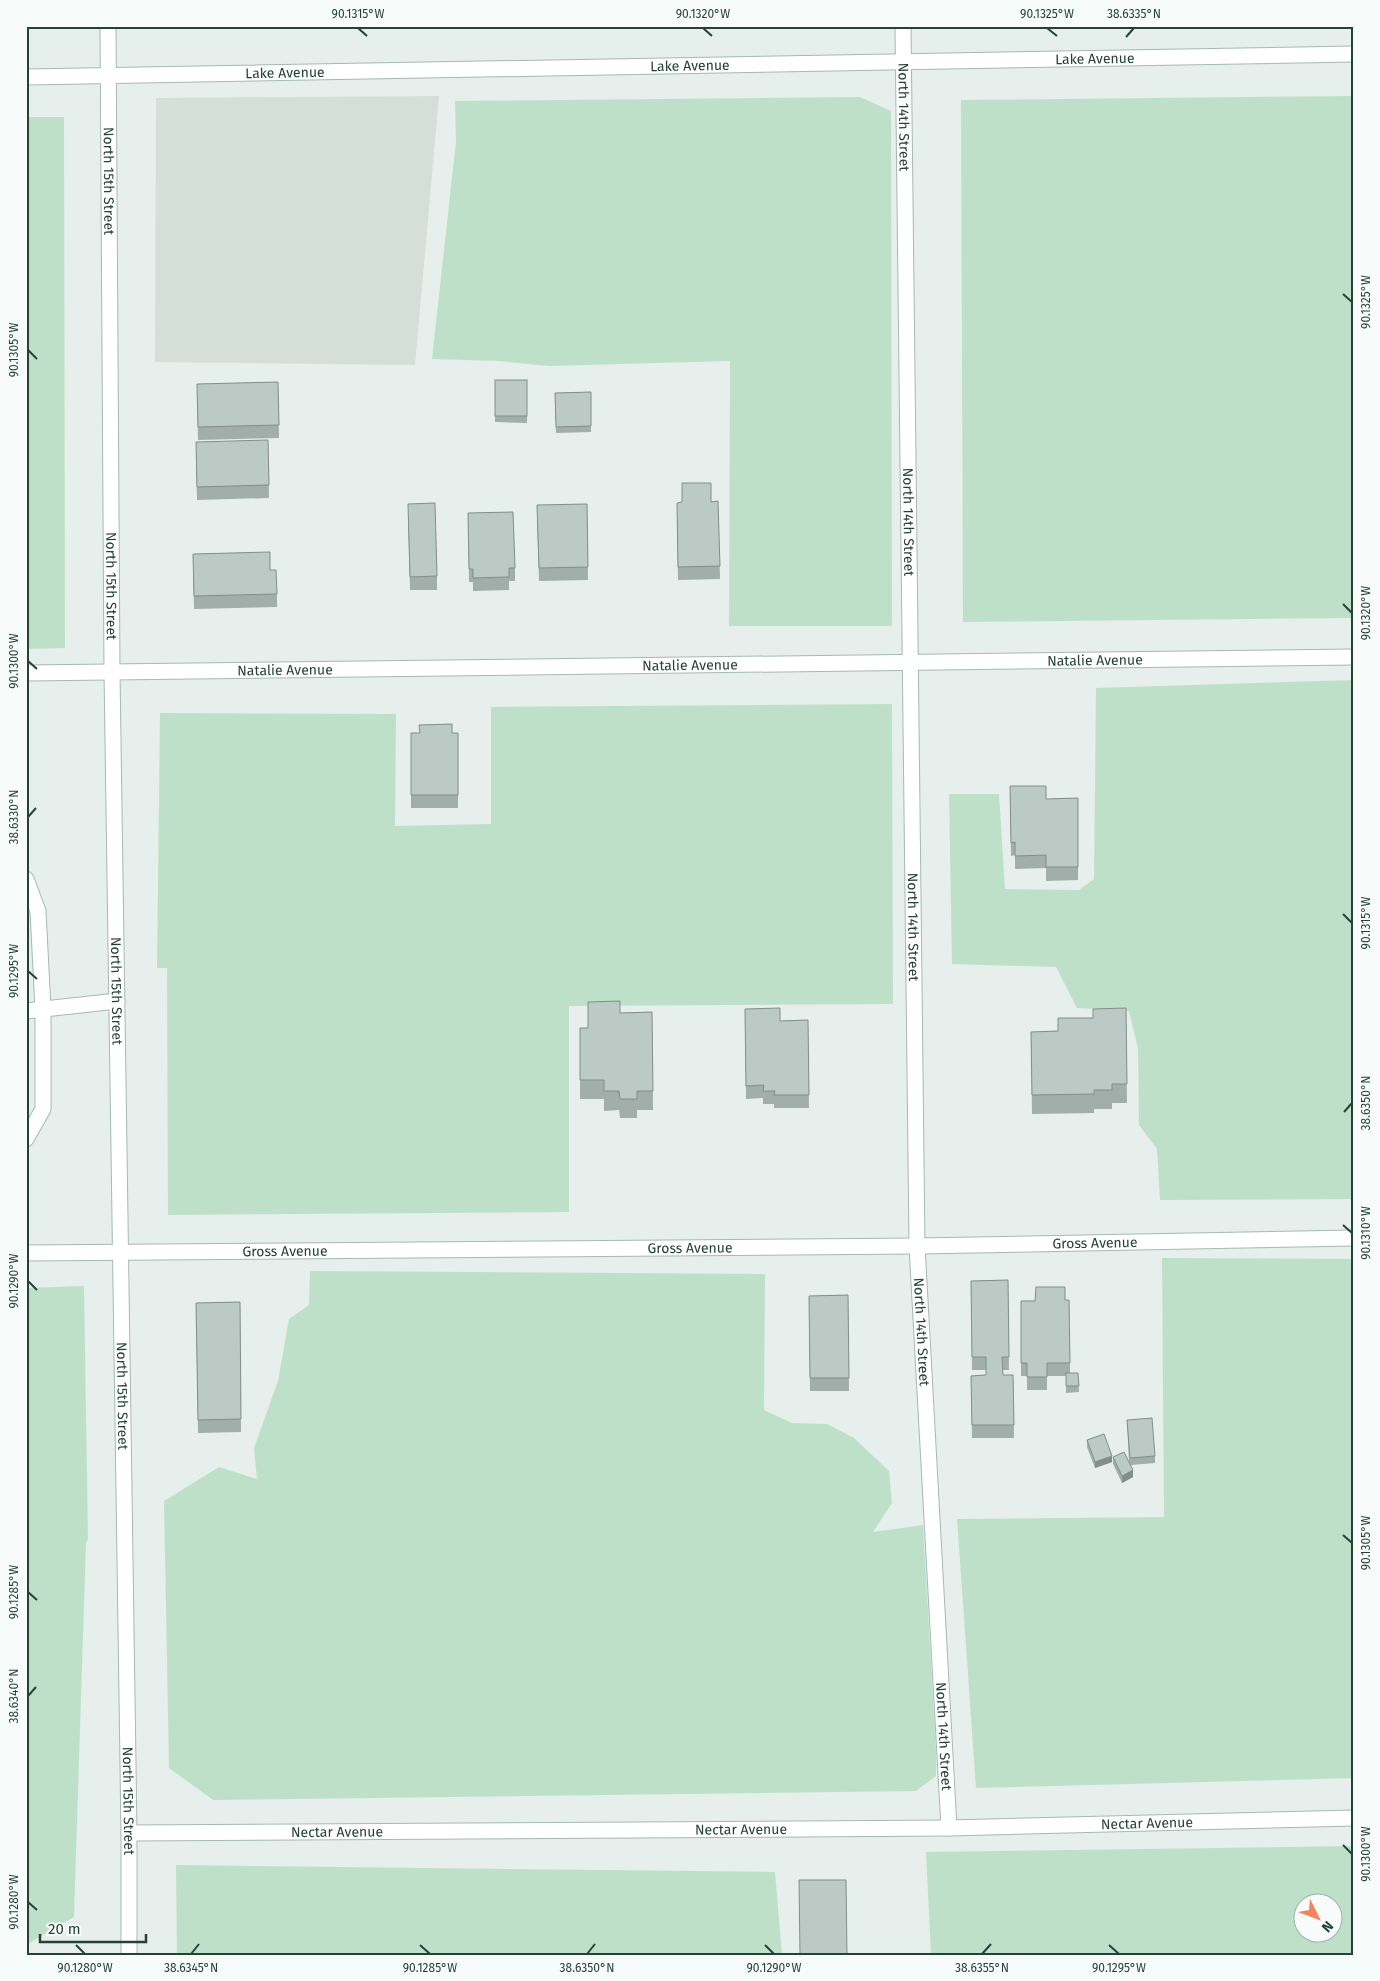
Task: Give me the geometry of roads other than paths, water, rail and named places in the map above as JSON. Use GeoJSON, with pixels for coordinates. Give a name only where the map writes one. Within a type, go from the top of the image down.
{"type":"FeatureCollection","features":[{"type":"Feature","properties":{"kind":"street","name":"North 15th Street"},"geometry":{"type":"LineString","coordinates":[[108,26],[112,672],[129,1833],[128,1955]]}},
{"type":"Feature","properties":{"kind":"street","name":"North 14th Street"},"geometry":{"type":"LineString","coordinates":[[903,26],[918,1246],[949,1828]]}},
{"type":"Feature","properties":{"kind":"street","name":"Lake Avenue"},"geometry":{"type":"LineString","coordinates":[[26,77],[1354,54]]}},
{"type":"Feature","properties":{"kind":"street","name":"Natalie Avenue"},"geometry":{"type":"LineString","coordinates":[[26,673],[1354,657]]}},
{"type":"Feature","properties":{"kind":"street"},"geometry":{"type":"LineString","coordinates":[[26,879],[38,911],[43,1009],[43,1109],[26,1139]]}},
{"type":"Feature","properties":{"kind":"street"},"geometry":{"type":"LineString","coordinates":[[26,1011],[117,1001]]}},
{"type":"Feature","properties":{"kind":"street","name":"Gross Avenue"},"geometry":{"type":"LineString","coordinates":[[26,1253],[918,1246],[1354,1238]]}},
{"type":"Feature","properties":{"kind":"street","name":"Nectar Avenue"},"geometry":{"type":"LineString","coordinates":[[129,1833],[949,1828],[1354,1818]]}}]}
